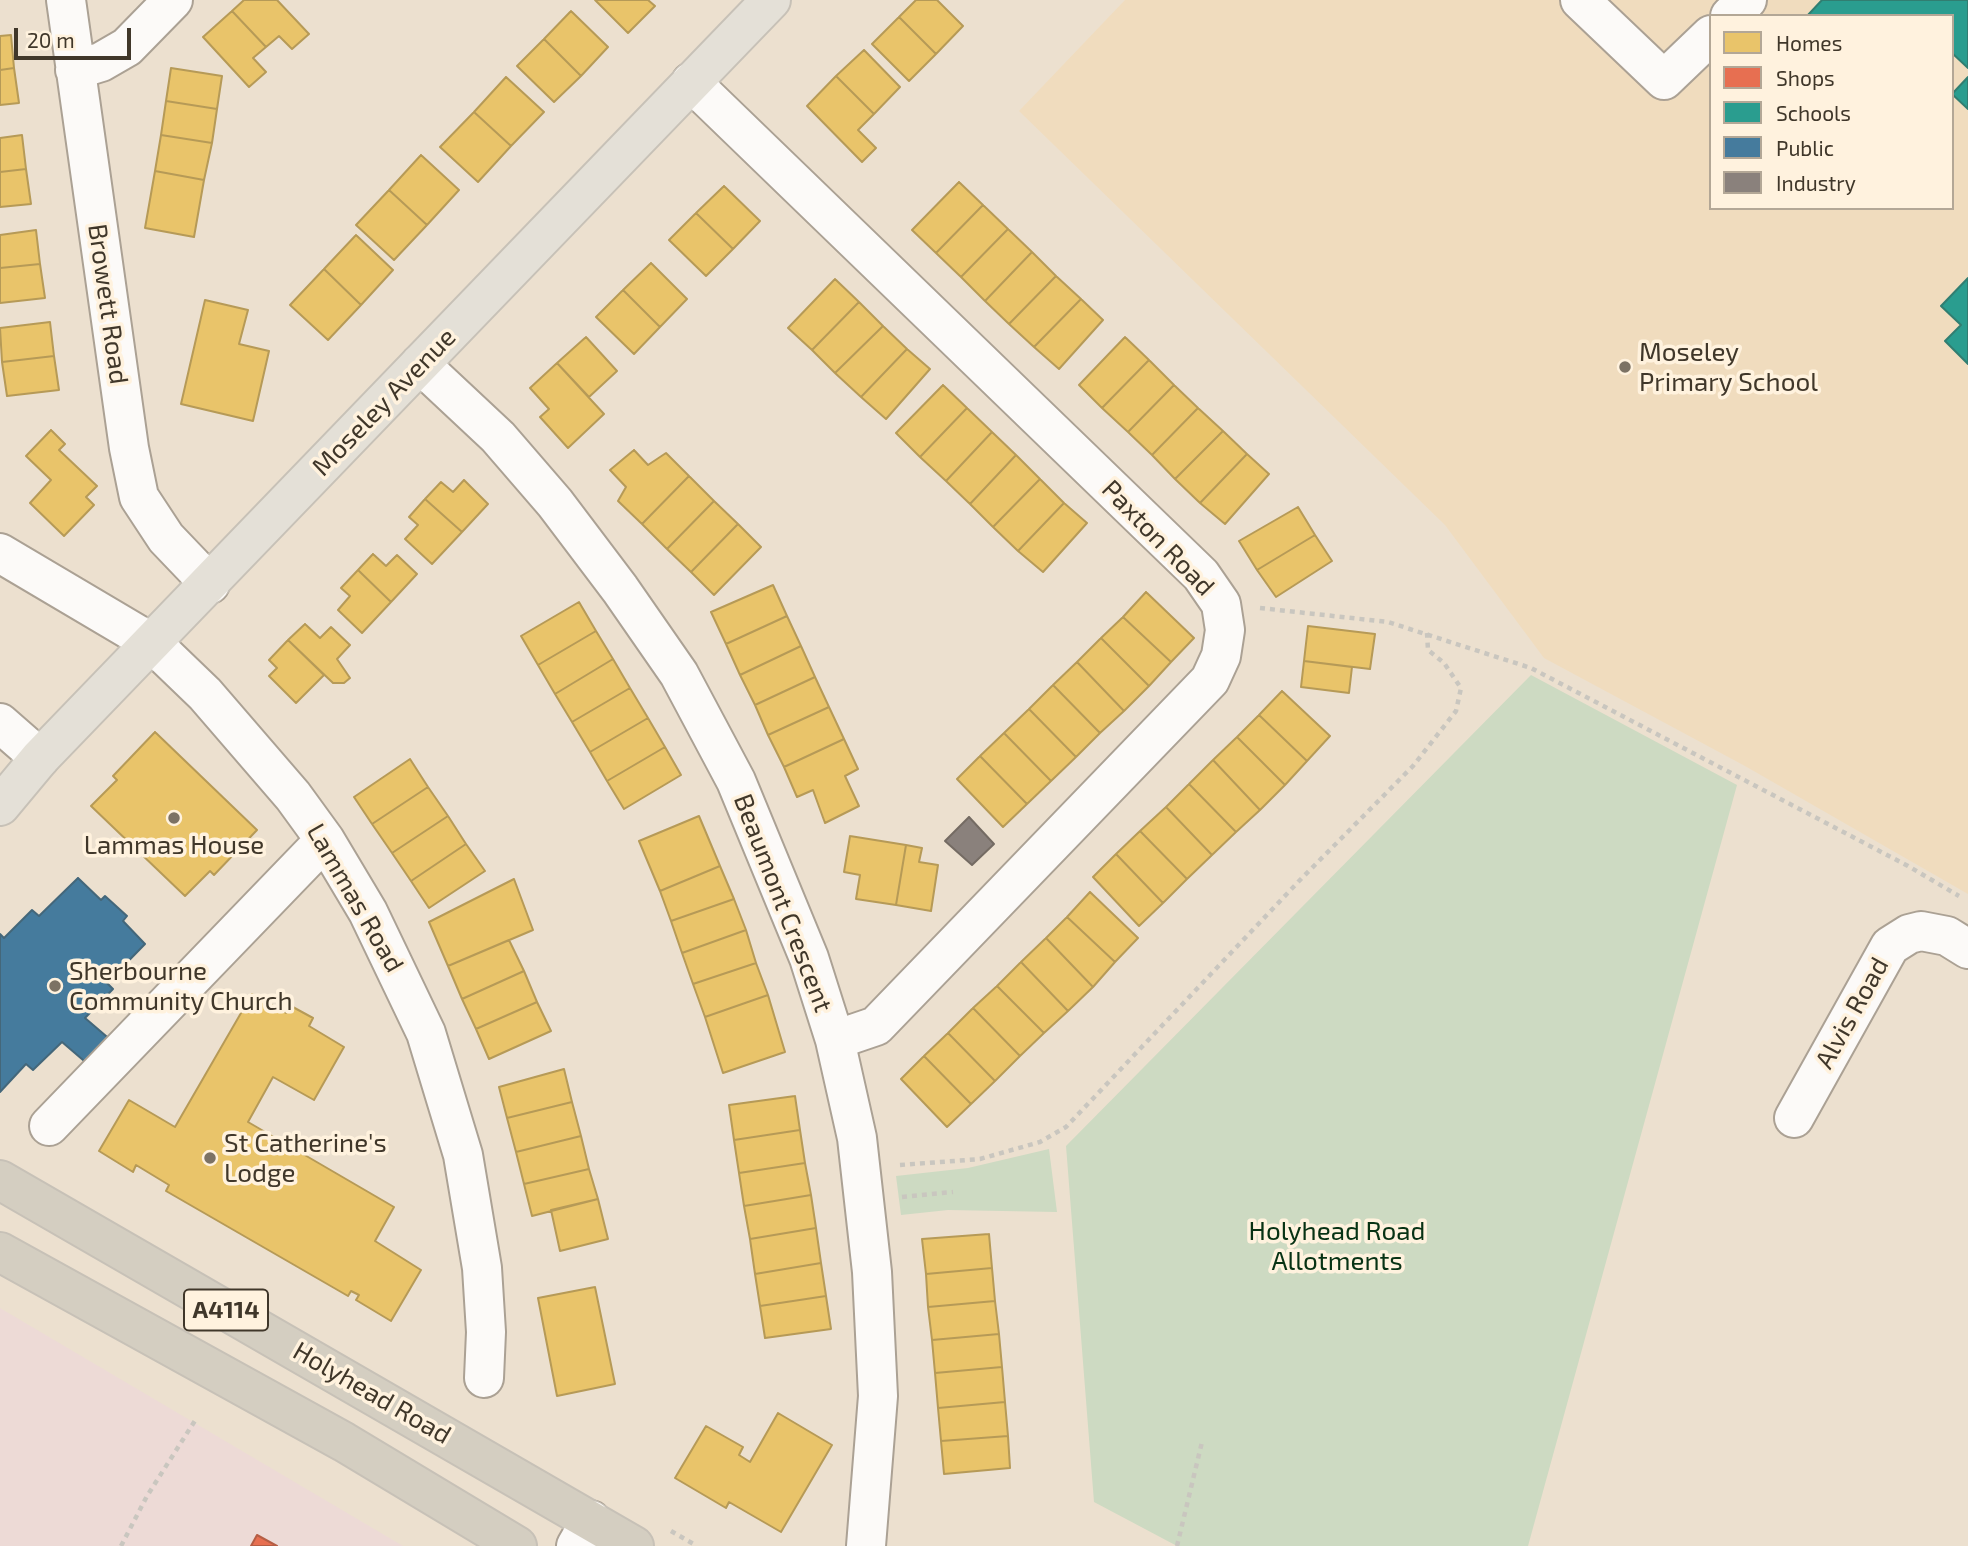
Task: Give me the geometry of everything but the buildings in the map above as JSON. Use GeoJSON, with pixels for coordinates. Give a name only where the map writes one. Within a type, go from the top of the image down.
{"type":"FeatureCollection","features":[{"type":"Feature","properties":{"kind":"highway","name":"Holyhead Road"},"geometry":{"type":"LineString","coordinates":[[0,1180],[583,1533],[634,1546]]}},
{"type":"Feature","properties":{"kind":"highway","name":"A4114"},"geometry":{"type":"LineString","coordinates":[[0,1252],[344,1442],[517,1546]]}},
{"type":"Feature","properties":{"kind":"main road","name":"Moseley Avenue"},"geometry":{"type":"LineString","coordinates":[[0,806],[40,758],[771,0]]}},
{"type":"Feature","properties":{"kind":"street","name":"Browett Road"},"geometry":{"type":"LineString","coordinates":[[66,0],[129,448],[139,497],[166,538],[210,584]]}},
{"type":"Feature","properties":{"kind":"street"},"geometry":{"type":"LineString","coordinates":[[75,70],[101,62],[127,47],[173,0]]}},
{"type":"Feature","properties":{"kind":"street"},"geometry":{"type":"LineString","coordinates":[[1580,0],[1664,79],[1709,37]]}},
{"type":"Feature","properties":{"kind":"street"},"geometry":{"type":"LineString","coordinates":[[1732,14],[1747,0]]}},
{"type":"Feature","properties":{"kind":"street","name":"Paxton Road"},"geometry":{"type":"LineString","coordinates":[[691,82],[1201,576],[1221,604],[1224,630],[1221,656],[1210,680],[876,1026],[835,1040]]}},
{"type":"Feature","properties":{"kind":"street","name":"Beaumont Crescent"},"geometry":{"type":"LineString","coordinates":[[420,364],[498,437],[555,503],[620,589],[679,674],[707,723],[763,842],[809,958],[835,1040],[863,1186],[876,1327],[878,1396],[866,1546]]}},
{"type":"Feature","properties":{"kind":"street","name":"Lammas Road"},"geometry":{"type":"LineString","coordinates":[[0,554],[152,643],[205,694],[251,745],[325,840],[399,972],[426,1033],[446,1093],[470,1189],[482,1268],[486,1332],[484,1378]]}},
{"type":"Feature","properties":{"kind":"street"},"geometry":{"type":"LineString","coordinates":[[0,723],[40,758]]}},
{"type":"Feature","properties":{"kind":"street"},"geometry":{"type":"LineString","coordinates":[[49,1126],[325,840]]}},
{"type":"Feature","properties":{"kind":"street","name":"Alvis Road"},"geometry":{"type":"LineString","coordinates":[[1794,1118],[1890,946],[1909,934],[1921,931],[1947,936],[1968,949]]}},
{"type":"Feature","properties":{"kind":"path"},"geometry":{"type":"LineString","coordinates":[[1221,604],[1388,622],[1531,668],[1908,866],[1968,902]]}},
{"type":"Feature","properties":{"kind":"path"},"geometry":{"type":"LineString","coordinates":[[863,1186],[1040,1142],[1066,1127],[1413,766],[1456,711],[1461,688],[1444,663],[1427,650],[1427,633]]}},
{"type":"Feature","properties":{"kind":"path"},"geometry":{"type":"LineString","coordinates":[[863,1186],[953,1192]]}},
{"type":"Feature","properties":{"kind":"path"},"geometry":{"type":"LineString","coordinates":[[121,1546],[147,1496],[196,1419]]}},
{"type":"Feature","properties":{"kind":"path"},"geometry":{"type":"LineString","coordinates":[[1177,1546],[1202,1442]]}},
{"type":"Feature","properties":{"kind":"shaded area","name":"Moseley Primary School"},"geometry":{"type":"Polygon","coordinates":[[[1125,0],[1968,0],[1968,894],[1745,766],[1544,658],[1445,525],[1019,111],[1125,0]]]}},
{"type":"Feature","properties":{"kind":"shaded area"},"geometry":{"type":"Polygon","coordinates":[[[0,1308],[403,1546],[0,1546],[0,1308]]]}},
{"type":"Feature","properties":{"kind":"green space","name":"Holyhead Road Allotments"},"geometry":{"type":"Polygon","coordinates":[[[1531,675],[1737,785],[1528,1546],[1177,1546],[1094,1502],[1066,1146],[1531,675]]]}},
{"type":"Feature","properties":{"kind":"green space"},"geometry":{"type":"Polygon","coordinates":[[[1049,1149],[1057,1212],[948,1210],[901,1215],[896,1176],[968,1168],[1049,1149]]]}},
{"type":"Feature","properties":{"kind":"place","name":"Moseley Primary School"},"geometry":{"type":"Point","coordinates":[1625,367]}},
{"type":"Feature","properties":{"kind":"place","name":"Lammas House"},"geometry":{"type":"Point","coordinates":[174,818]}},
{"type":"Feature","properties":{"kind":"place","name":"Sherbourne Community Church"},"geometry":{"type":"Point","coordinates":[55,986]}},
{"type":"Feature","properties":{"kind":"place","name":"St Catherine's Lodge"},"geometry":{"type":"Point","coordinates":[210,1158]}}]}
